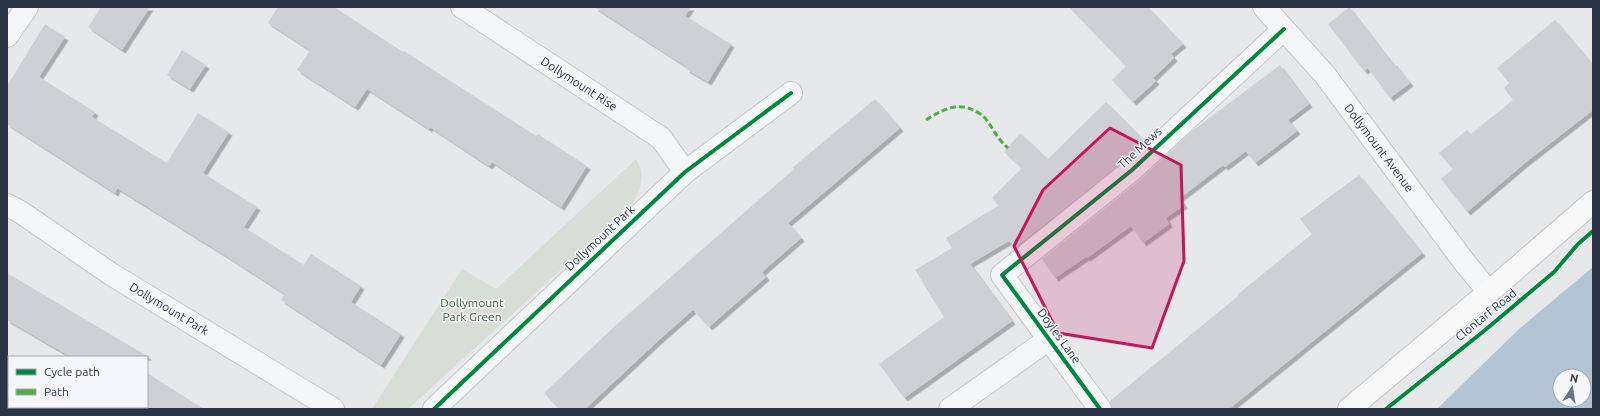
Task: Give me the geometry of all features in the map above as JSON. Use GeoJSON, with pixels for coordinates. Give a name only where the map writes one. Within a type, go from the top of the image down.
{"type":"FeatureCollection","features":[{"type":"Feature","properties":{"kind":"main road","name":"Clontarf Road"},"geometry":{"type":"LineString","coordinates":[[1349,409],[1489,292],[1593,202]]}},
{"type":"Feature","properties":{"kind":"street"},"geometry":{"type":"LineString","coordinates":[[7,36],[27,7]]}},
{"type":"Feature","properties":{"kind":"street","name":"Dollymount Rise"},"geometry":{"type":"LineString","coordinates":[[462,7],[661,138],[684,172]]}},
{"type":"Feature","properties":{"kind":"street","name":"Dollymount Avenue"},"geometry":{"type":"LineString","coordinates":[[1264,7],[1325,75],[1465,263],[1489,292]]}},
{"type":"Feature","properties":{"kind":"street","name":"The Mews"},"geometry":{"type":"LineString","coordinates":[[1002,275],[1132,170],[1284,29]]}},
{"type":"Feature","properties":{"kind":"street","name":"Dollymount Park"},"geometry":{"type":"LineString","coordinates":[[434,409],[684,172],[791,93]]}},
{"type":"Feature","properties":{"kind":"street","name":"Dollymount Park"},"geometry":{"type":"LineString","coordinates":[[7,205],[19,211],[111,274],[333,409]]}},
{"type":"Feature","properties":{"kind":"street","name":"Doyles Lane"},"geometry":{"type":"LineString","coordinates":[[1002,275],[1100,409]]}},
{"type":"Feature","properties":{"kind":"street"},"geometry":{"type":"LineString","coordinates":[[950,409],[1049,339]]}},
{"type":"Feature","properties":{"kind":"highlighted area"},"geometry":{"type":"Polygon","coordinates":[[[1110,128],[1181,165],[1184,261],[1152,348],[1058,333],[1014,246],[1043,190],[1110,128]]]}},
{"type":"Feature","properties":{"kind":"green space","name":"Dollymount Park Green"},"geometry":{"type":"Polygon","coordinates":[[[636,159],[642,177],[640,188],[632,205],[408,409],[372,409],[462,269],[496,289],[636,159]]]}},
{"type":"Feature","properties":{"kind":"water"},"geometry":{"type":"Polygon","coordinates":[[[1593,267],[1593,409],[1437,409],[1519,329],[1593,267]]]}},
{"type":"Feature","properties":{"kind":"building"},"geometry":{"type":"Polygon","coordinates":[[[101,7],[150,7],[122,50],[88,27],[101,7]]]}},
{"type":"Feature","properties":{"kind":"building"},"geometry":{"type":"Polygon","coordinates":[[[278,7],[334,7],[536,136],[538,134],[587,166],[561,207],[492,162],[489,166],[430,127],[429,129],[367,89],[355,107],[297,70],[310,50],[268,23],[278,7]]]}},
{"type":"Feature","properties":{"kind":"building"},"geometry":{"type":"Polygon","coordinates":[[[594,7],[691,7],[685,16],[731,44],[708,82],[686,69],[687,67],[594,7]]]}},
{"type":"Feature","properties":{"kind":"building"},"geometry":{"type":"Polygon","coordinates":[[[1069,7],[1148,7],[1183,44],[1171,54],[1174,58],[1153,78],[1156,81],[1133,102],[1112,80],[1126,66],[1069,7]]]}},
{"type":"Feature","properties":{"kind":"building"},"geometry":{"type":"Polygon","coordinates":[[[1349,7],[1392,63],[1393,62],[1410,83],[1390,98],[1368,68],[1364,71],[1328,24],[1349,7]]]}},
{"type":"Feature","properties":{"kind":"building"},"geometry":{"type":"Polygon","coordinates":[[[1555,20],[1593,65],[1593,110],[1525,163],[1467,212],[1441,179],[1453,169],[1439,153],[1467,130],[1471,134],[1513,100],[1504,88],[1509,83],[1497,68],[1555,20]]]}},
{"type":"Feature","properties":{"kind":"building"},"geometry":{"type":"Polygon","coordinates":[[[45,24],[65,37],[39,77],[95,112],[92,117],[167,163],[198,113],[229,132],[203,173],[257,207],[244,227],[304,265],[311,254],[361,286],[351,302],[401,334],[381,365],[281,300],[285,294],[117,188],[115,193],[7,124],[7,86],[45,24]]]}},
{"type":"Feature","properties":{"kind":"building"},"geometry":{"type":"Polygon","coordinates":[[[182,50],[206,65],[190,89],[167,75],[182,50]]]}},
{"type":"Feature","properties":{"kind":"building"},"geometry":{"type":"Polygon","coordinates":[[[1280,65],[1309,104],[1288,120],[1297,131],[1255,163],[1246,151],[1225,167],[1223,165],[1180,198],[1184,205],[1166,218],[1169,224],[1143,243],[1131,226],[1087,258],[1086,257],[1055,278],[1042,259],[1140,180],[1192,131],[1280,65]]]}},
{"type":"Feature","properties":{"kind":"building"},"geometry":{"type":"Polygon","coordinates":[[[875,99],[900,128],[788,223],[801,238],[762,272],[766,277],[709,327],[693,310],[585,409],[559,409],[544,393],[615,326],[794,169],[792,168],[875,99]]]}},
{"type":"Feature","properties":{"kind":"building"},"geometry":{"type":"Polygon","coordinates":[[[1106,102],[1145,141],[1124,161],[1016,247],[1009,241],[970,264],[1012,321],[904,398],[879,364],[944,317],[915,270],[952,248],[946,238],[999,205],[992,198],[1022,168],[1004,152],[1020,133],[1048,159],[1106,102]]]}},
{"type":"Feature","properties":{"kind":"building"},"geometry":{"type":"Polygon","coordinates":[[[1359,175],[1422,253],[1229,409],[1112,409],[1110,401],[1312,234],[1300,219],[1359,175]]]}},
{"type":"Feature","properties":{"kind":"building"},"geometry":{"type":"Polygon","coordinates":[[[7,273],[147,356],[69,356],[7,320],[7,273]]]}},
{"type":"Feature","properties":{"kind":"building"},"geometry":{"type":"Polygon","coordinates":[[[148,374],[204,409],[147,409],[148,374]]]}},
{"type":"Feature","properties":{"kind":"marked path"},"geometry":{"type":"LineString","coordinates":[[926,120],[950,108],[968,108],[983,116],[1000,140],[1008,148]]}},
{"type":"Feature","properties":{"kind":"cycle path"},"geometry":{"type":"LineString","coordinates":[[1100,409],[1002,275],[1132,170],[1284,29]]}},
{"type":"Feature","properties":{"kind":"cycle path"},"geometry":{"type":"LineString","coordinates":[[434,409],[685,172],[791,93]]}},
{"type":"Feature","properties":{"kind":"cycle path"},"geometry":{"type":"LineString","coordinates":[[1386,409],[1484,331],[1554,272],[1578,244],[1593,231]]}}]}
